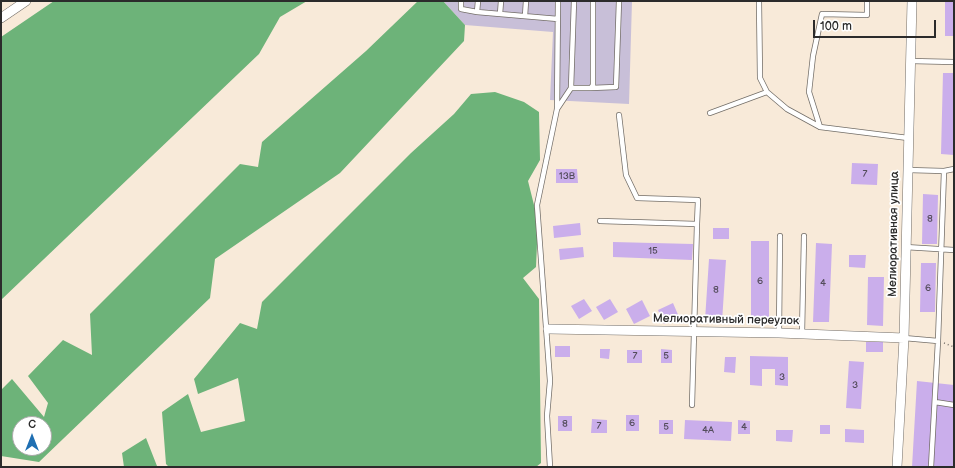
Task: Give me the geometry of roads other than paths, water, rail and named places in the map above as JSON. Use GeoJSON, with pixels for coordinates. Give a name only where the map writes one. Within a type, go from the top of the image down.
{"type":"FeatureCollection","features":[{"type":"Feature","properties":{"kind":"street"},"geometry":{"type":"LineString","coordinates":[[1,18],[26,1]]}},
{"type":"Feature","properties":{"kind":"street","name":"Мелиоративная улица"},"geometry":{"type":"LineString","coordinates":[[897,467],[904,338],[909,61],[912,1]]}},
{"type":"Feature","properties":{"kind":"street","name":"Мелиоративный переулок"},"geometry":{"type":"LineString","coordinates":[[548,329],[779,333],[904,338]]}},
{"type":"Feature","properties":{"kind":"lane"},"geometry":{"type":"LineString","coordinates":[[461,1],[461,9],[477,12],[558,19]]}},
{"type":"Feature","properties":{"kind":"lane"},"geometry":{"type":"LineString","coordinates":[[477,12],[478,1]]}},
{"type":"Feature","properties":{"kind":"lane"},"geometry":{"type":"LineString","coordinates":[[500,14],[501,1]]}},
{"type":"Feature","properties":{"kind":"lane"},"geometry":{"type":"LineString","coordinates":[[525,16],[526,1]]}},
{"type":"Feature","properties":{"kind":"lane"},"geometry":{"type":"LineString","coordinates":[[550,467],[547,416],[550,381],[548,329],[537,205],[557,110],[558,1]]}},
{"type":"Feature","properties":{"kind":"lane"},"geometry":{"type":"LineString","coordinates":[[557,110],[571,88],[574,1]]}},
{"type":"Feature","properties":{"kind":"lane"},"geometry":{"type":"LineString","coordinates":[[591,88],[593,85],[593,1]]}},
{"type":"Feature","properties":{"kind":"lane"},"geometry":{"type":"LineString","coordinates":[[571,88],[616,87],[619,1]]}},
{"type":"Feature","properties":{"kind":"lane"},"geometry":{"type":"LineString","coordinates":[[759,1],[760,78],[767,92],[787,109],[820,127],[908,138]]}},
{"type":"Feature","properties":{"kind":"lane"},"geometry":{"type":"LineString","coordinates":[[820,127],[809,92],[813,56],[822,14],[867,15],[867,1]]}},
{"type":"Feature","properties":{"kind":"lane"},"geometry":{"type":"LineString","coordinates":[[909,61],[954,62]]}},
{"type":"Feature","properties":{"kind":"lane"},"geometry":{"type":"LineString","coordinates":[[710,113],[767,92]]}},
{"type":"Feature","properties":{"kind":"lane"},"geometry":{"type":"LineString","coordinates":[[619,115],[626,175],[637,198],[698,200],[692,405]]}},
{"type":"Feature","properties":{"kind":"lane"},"geometry":{"type":"LineString","coordinates":[[907,170],[944,171],[954,168]]}},
{"type":"Feature","properties":{"kind":"lane"},"geometry":{"type":"LineString","coordinates":[[931,467],[938,341],[944,171]]}},
{"type":"Feature","properties":{"kind":"lane"},"geometry":{"type":"LineString","coordinates":[[600,222],[697,224]]}},
{"type":"Feature","properties":{"kind":"lane"},"geometry":{"type":"LineString","coordinates":[[779,333],[780,236]]}},
{"type":"Feature","properties":{"kind":"lane"},"geometry":{"type":"LineString","coordinates":[[802,334],[804,236]]}},
{"type":"Feature","properties":{"kind":"lane"},"geometry":{"type":"LineString","coordinates":[[906,247],[954,250]]}},
{"type":"Feature","properties":{"kind":"lane"},"geometry":{"type":"LineString","coordinates":[[904,338],[938,341]]}},
{"type":"Feature","properties":{"kind":"lane"},"geometry":{"type":"LineString","coordinates":[[935,402],[954,405]]}}]}
